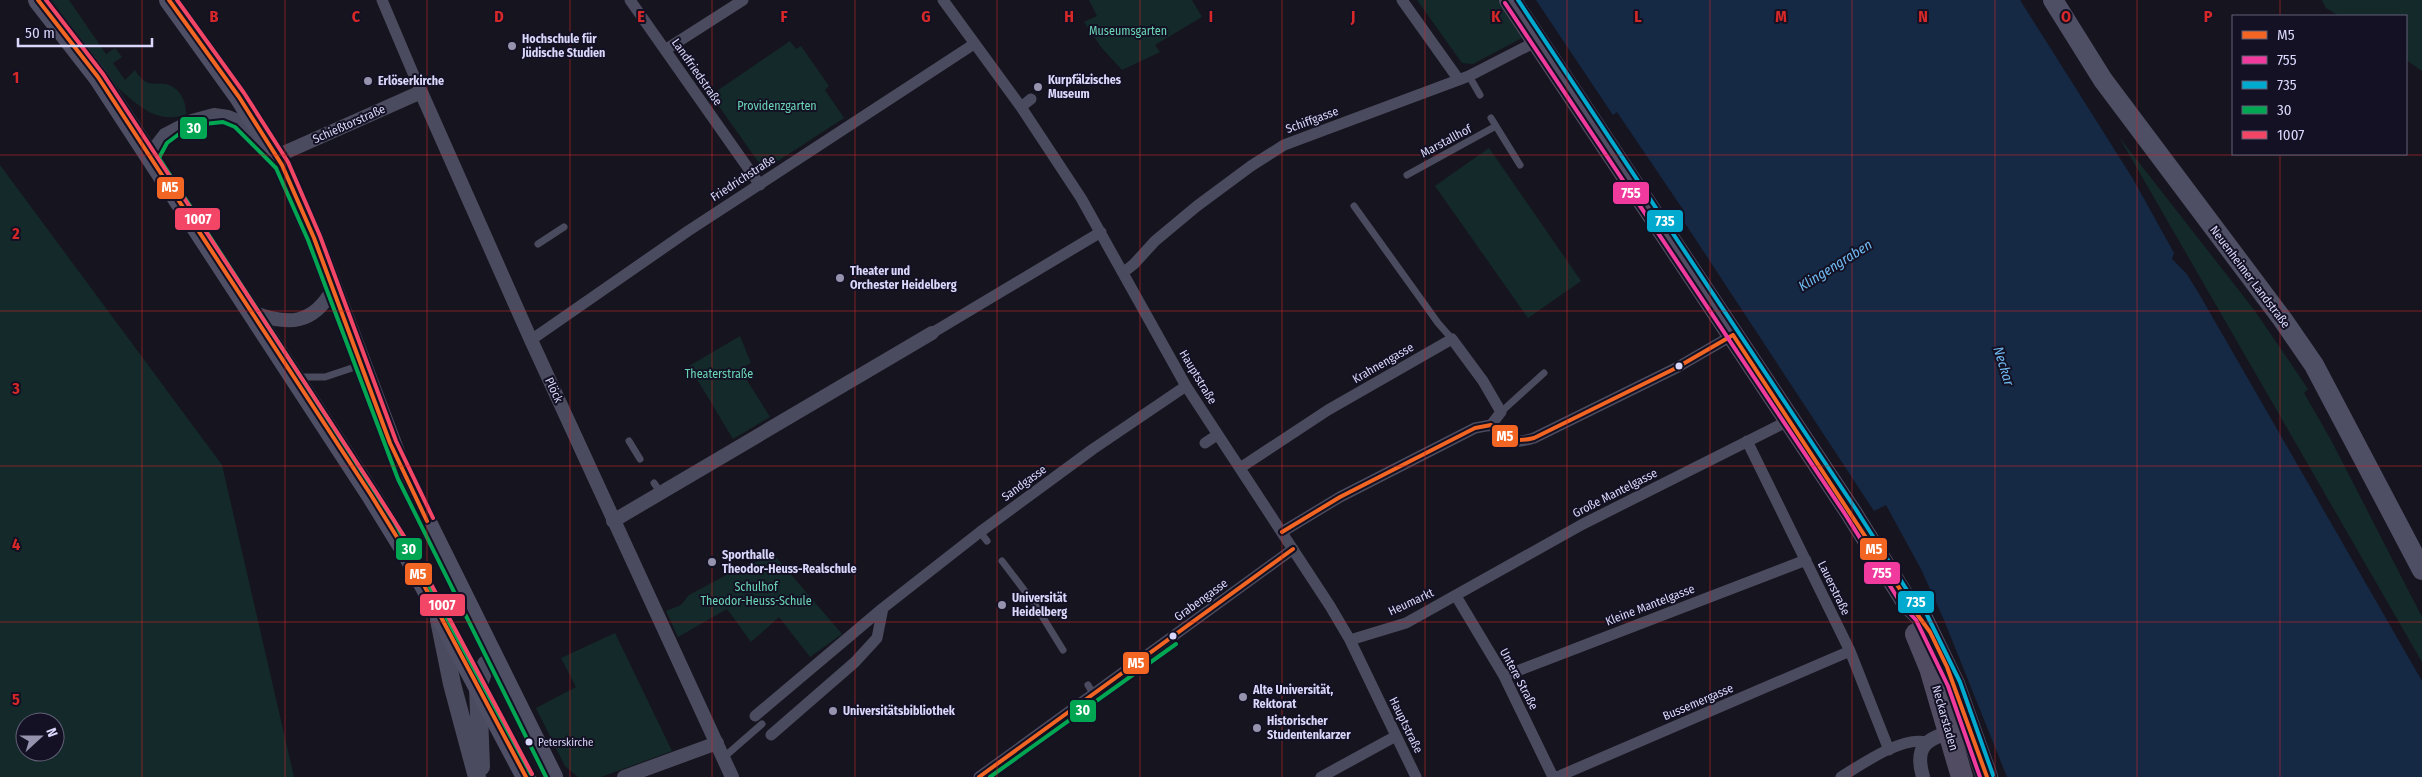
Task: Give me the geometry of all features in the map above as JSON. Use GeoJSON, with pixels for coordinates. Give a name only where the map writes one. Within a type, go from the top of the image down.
{"type":"FeatureCollection","features":[{"type":"Feature","properties":{"kind":"main road"},"geometry":{"type":"LineString","coordinates":[[38,0],[79,51],[152,159],[390,524],[436,608],[482,671],[553,777]]}},
{"type":"Feature","properties":{"kind":"main road"},"geometry":{"type":"LineString","coordinates":[[169,0],[239,97],[277,156],[296,194],[404,476],[526,777]]}},
{"type":"Feature","properties":{"kind":"main road","name":"Neckarstaden"},"geometry":{"type":"LineString","coordinates":[[1510,0],[1790,420],[1908,602],[1910,619],[1930,668],[1959,729],[1987,777]]}},
{"type":"Feature","properties":{"kind":"main road","name":"Neuenheimer Landstraße"},"geometry":{"type":"LineString","coordinates":[[2053,0],[2103,80],[2283,320],[2314,365],[2422,570]]}},
{"type":"Feature","properties":{"kind":"main road","name":"Neckarstaden"},"geometry":{"type":"LineString","coordinates":[[1959,729],[1962,777]]}},
{"type":"Feature","properties":{"kind":"street","name":"Plöck"},"geometry":{"type":"LineString","coordinates":[[382,0],[421,92],[504,266],[531,340],[732,777]]}},
{"type":"Feature","properties":{"kind":"street","name":"Landfriedstraße"},"geometry":{"type":"LineString","coordinates":[[630,0],[760,184]]}},
{"type":"Feature","properties":{"kind":"street"},"geometry":{"type":"LineString","coordinates":[[665,50],[743,0]]}},
{"type":"Feature","properties":{"kind":"street","name":"Hauptstraße"},"geometry":{"type":"LineString","coordinates":[[943,0],[1021,107],[1081,198],[1124,272],[1159,323],[1186,386],[1350,640],[1416,777]]}},
{"type":"Feature","properties":{"kind":"street"},"geometry":{"type":"LineString","coordinates":[[1402,0],[1464,78]]}},
{"type":"Feature","properties":{"kind":"street","name":"Schiffgasse"},"geometry":{"type":"LineString","coordinates":[[1124,272],[1155,241],[1197,206],[1251,166],[1284,145],[1464,78],[1537,41]]}},
{"type":"Feature","properties":{"kind":"street","name":"Friedrichstraße"},"geometry":{"type":"LineString","coordinates":[[531,340],[688,231],[974,44]]}},
{"type":"Feature","properties":{"kind":"street","name":"Schießtorstraße"},"geometry":{"type":"LineString","coordinates":[[277,156],[421,92]]}},
{"type":"Feature","properties":{"kind":"street"},"geometry":{"type":"LineString","coordinates":[[1021,107],[1031,99]]}},
{"type":"Feature","properties":{"kind":"street"},"geometry":{"type":"LineString","coordinates":[[152,159],[155,148],[165,135],[192,121],[214,115],[228,116],[238,121],[256,140],[277,156]]}},
{"type":"Feature","properties":{"kind":"street"},"geometry":{"type":"LineString","coordinates":[[613,521],[658,488],[932,333],[1100,232]]}},
{"type":"Feature","properties":{"kind":"street"},"geometry":{"type":"LineString","coordinates":[[252,312],[274,319],[300,319],[311,315],[324,306],[333,289]]}},
{"type":"Feature","properties":{"kind":"street"},"geometry":{"type":"LineString","coordinates":[[1492,425],[1510,441],[1519,443],[1534,438],[1676,368],[1733,335]]}},
{"type":"Feature","properties":{"kind":"street"},"geometry":{"type":"LineString","coordinates":[[1282,532],[1340,497],[1474,428],[1492,425],[1501,412],[1483,382],[1452,339]]}},
{"type":"Feature","properties":{"kind":"street","name":"Krahnengasse"},"geometry":{"type":"LineString","coordinates":[[1240,468],[1328,410],[1452,339]]}},
{"type":"Feature","properties":{"kind":"street","name":"Sandgasse"},"geometry":{"type":"LineString","coordinates":[[758,720],[883,608],[984,536],[1101,443],[1186,386]]}},
{"type":"Feature","properties":{"kind":"street","name":"Große Mantelgasse"},"geometry":{"type":"LineString","coordinates":[[1456,596],[1583,524],[1790,420]]}},
{"type":"Feature","properties":{"kind":"street"},"geometry":{"type":"LineString","coordinates":[[1205,443],[1217,435]]}},
{"type":"Feature","properties":{"kind":"street","name":"Lauerstraße"},"geometry":{"type":"LineString","coordinates":[[1747,441],[1776,490],[1806,560],[1850,651],[1889,750]]}},
{"type":"Feature","properties":{"kind":"street","name":"Grabengasse"},"geometry":{"type":"LineString","coordinates":[[979,777],[1293,549]]}},
{"type":"Feature","properties":{"kind":"street","name":"Kleine Mantelgasse"},"geometry":{"type":"LineString","coordinates":[[1504,676],[1806,560]]}},
{"type":"Feature","properties":{"kind":"street","name":"Heumarkt"},"geometry":{"type":"LineString","coordinates":[[1350,640],[1406,623],[1456,596]]}},
{"type":"Feature","properties":{"kind":"street","name":"Untere Straße"},"geometry":{"type":"LineString","coordinates":[[1456,596],[1504,676],[1553,777]]}},
{"type":"Feature","properties":{"kind":"street"},"geometry":{"type":"LineString","coordinates":[[436,608],[452,684],[477,777]]}},
{"type":"Feature","properties":{"kind":"street"},"geometry":{"type":"LineString","coordinates":[[771,735],[855,662],[878,638],[883,608]]}},
{"type":"Feature","properties":{"kind":"street","name":"Bussemergasse"},"geometry":{"type":"LineString","coordinates":[[1557,777],[1850,651]]}},
{"type":"Feature","properties":{"kind":"street"},"geometry":{"type":"LineString","coordinates":[[452,684],[482,671],[482,777]]}},
{"type":"Feature","properties":{"kind":"street"},"geometry":{"type":"LineString","coordinates":[[1841,777],[1889,750],[1913,741],[1926,742],[1959,729]]}},
{"type":"Feature","properties":{"kind":"street"},"geometry":{"type":"LineString","coordinates":[[1321,777],[1396,736]]}},
{"type":"Feature","properties":{"kind":"street"},"geometry":{"type":"LineString","coordinates":[[1923,777],[1919,758],[1921,749],[1926,742]]}},
{"type":"Feature","properties":{"kind":"street"},"geometry":{"type":"LineString","coordinates":[[625,777],[717,743]]}},
{"type":"Feature","properties":{"kind":"lane"},"geometry":{"type":"LineString","coordinates":[[1464,78],[1480,95]]}},
{"type":"Feature","properties":{"kind":"lane"},"geometry":{"type":"LineString","coordinates":[[1491,118],[1520,165]]}},
{"type":"Feature","properties":{"kind":"lane","name":"Marstallhof"},"geometry":{"type":"LineString","coordinates":[[1407,174],[1496,126]]}},
{"type":"Feature","properties":{"kind":"lane"},"geometry":{"type":"LineString","coordinates":[[1354,206],[1438,323],[1452,339]]}},
{"type":"Feature","properties":{"kind":"lane"},"geometry":{"type":"LineString","coordinates":[[538,244],[564,226]]}},
{"type":"Feature","properties":{"kind":"lane"},"geometry":{"type":"LineString","coordinates":[[293,376],[325,377],[361,365]]}},
{"type":"Feature","properties":{"kind":"lane"},"geometry":{"type":"LineString","coordinates":[[1501,412],[1544,373]]}},
{"type":"Feature","properties":{"kind":"lane"},"geometry":{"type":"LineString","coordinates":[[629,441],[640,459]]}},
{"type":"Feature","properties":{"kind":"lane"},"geometry":{"type":"LineString","coordinates":[[1002,561],[1034,603],[1063,650]]}},
{"type":"Feature","properties":{"kind":"lane"},"geometry":{"type":"LineString","coordinates":[[1088,685],[1094,695]]}},
{"type":"Feature","properties":{"kind":"lane","name":"Sandgasse"},"geometry":{"type":"LineString","coordinates":[[724,758],[758,720]]}},
{"type":"Feature","properties":{"kind":"green space"},"geometry":{"type":"Polygon","coordinates":[[[49,0],[69,0],[106,54],[115,48],[122,57],[113,63],[125,80],[135,70],[146,82],[170,85],[181,95],[186,114],[176,117],[158,115],[142,107],[126,95],[119,89],[49,0]]]}},
{"type":"Feature","properties":{"kind":"green space","name":"Museumsgarten"},"geometry":{"type":"Polygon","coordinates":[[[1089,0],[1192,0],[1202,17],[1155,45],[1160,52],[1122,70],[1101,47],[1084,22],[1097,16],[1089,0]]]}},
{"type":"Feature","properties":{"kind":"green space"},"geometry":{"type":"Polygon","coordinates":[[[1417,0],[1498,0],[1522,38],[1473,64],[1462,63],[1417,0]]]}},
{"type":"Feature","properties":{"kind":"green space"},"geometry":{"type":"Polygon","coordinates":[[[2322,0],[2422,0],[2422,71],[2407,61],[2407,15],[2337,15],[2326,8],[2322,0]]]}},
{"type":"Feature","properties":{"kind":"green space","name":"Providenzgarten"},"geometry":{"type":"Polygon","coordinates":[[[790,41],[796,49],[801,46],[829,86],[825,90],[844,118],[764,170],[711,95],[790,41]]]}},
{"type":"Feature","properties":{"kind":"green space"},"geometry":{"type":"Polygon","coordinates":[[[2119,137],[2255,311],[2308,389],[2304,393],[2331,440],[2422,617],[2422,662],[2119,137]]]}},
{"type":"Feature","properties":{"kind":"green space"},"geometry":{"type":"Polygon","coordinates":[[[1489,148],[1581,281],[1528,318],[1435,186],[1489,148]]]}},
{"type":"Feature","properties":{"kind":"green space"},"geometry":{"type":"Polygon","coordinates":[[[0,165],[222,465],[294,777],[0,777],[0,165]]]}},
{"type":"Feature","properties":{"kind":"green space","name":"Theaterstraße"},"geometry":{"type":"Polygon","coordinates":[[[740,336],[751,363],[740,369],[770,417],[733,439],[689,366],[740,336]]]}},
{"type":"Feature","properties":{"kind":"green space","name":"Schulhof Theodor-Heuss-Schule"},"geometry":{"type":"Polygon","coordinates":[[[776,557],[842,634],[810,657],[779,617],[751,642],[727,609],[678,637],[666,611],[681,605],[689,595],[747,564],[776,557]]]}},
{"type":"Feature","properties":{"kind":"green space"},"geometry":{"type":"Polygon","coordinates":[[[615,633],[672,751],[601,777],[578,777],[565,766],[536,708],[576,687],[561,658],[615,633]]]}},
{"type":"Feature","properties":{"kind":"water"},"geometry":{"type":"Polygon","coordinates":[[[1536,0],[2020,0],[2133,179],[2174,253],[2172,259],[2186,273],[2198,292],[2422,681],[2422,777],[2007,777],[1944,620],[1921,569],[1886,505],[1874,511],[1679,214],[1684,211],[1617,112],[1613,115],[1536,0]]]}},
{"type":"Feature","properties":{"kind":"transit line","name":"M5"},"geometry":{"type":"LineString","coordinates":[[38,0],[98,77],[371,495],[408,555],[526,777]]}},
{"type":"Feature","properties":{"kind":"transit line","name":"1007"},"geometry":{"type":"LineString","coordinates":[[46,0],[103,74],[414,552],[532,774]]}},
{"type":"Feature","properties":{"kind":"transit line","name":"M5"},"geometry":{"type":"LineString","coordinates":[[169,0],[239,97],[282,165],[314,238],[390,443],[427,521]]}},
{"type":"Feature","properties":{"kind":"transit line","name":"1007"},"geometry":{"type":"LineString","coordinates":[[177,0],[244,93],[288,162],[320,236],[396,441],[433,518]]}},
{"type":"Feature","properties":{"kind":"transit line","name":"735"},"geometry":{"type":"LineString","coordinates":[[1518,0],[1855,508],[1912,598],[1926,613],[1960,682],[1993,775]]}},
{"type":"Feature","properties":{"kind":"transit line","name":"755"},"geometry":{"type":"LineString","coordinates":[[1505,3],[1845,514],[1902,605],[1916,620],[1948,686],[1980,777]]}},
{"type":"Feature","properties":{"kind":"transit line","name":"30"},"geometry":{"type":"LineString","coordinates":[[531,774],[394,521],[159,158],[167,143],[179,134],[204,124],[223,122],[235,127],[276,168],[308,240],[398,479],[546,777]]}},
{"type":"Feature","properties":{"kind":"transit line","name":"M5"},"geometry":{"type":"LineString","coordinates":[[1733,335],[1930,632],[1947,667],[1987,777]]}},
{"type":"Feature","properties":{"kind":"transit line","name":"M5"},"geometry":{"type":"LineString","coordinates":[[1282,532],[1340,497],[1475,428],[1491,425],[1510,439],[1534,438],[1676,368],[1733,335]]}},
{"type":"Feature","properties":{"kind":"transit line","name":"M5"},"geometry":{"type":"LineString","coordinates":[[979,777],[1293,549]]}},
{"type":"Feature","properties":{"kind":"transit line","name":"30"},"geometry":{"type":"LineString","coordinates":[[990,777],[1176,644]]}},
{"type":"Feature","properties":{"kind":"place","name":"Hochschule für Jüdische Studien"},"geometry":{"type":"Point","coordinates":[512,46]}},
{"type":"Feature","properties":{"kind":"place","name":"Erlöserkirche"},"geometry":{"type":"Point","coordinates":[368,81]}},
{"type":"Feature","properties":{"kind":"place","name":"Kurpfälzisches Museum"},"geometry":{"type":"Point","coordinates":[1038,87]}},
{"type":"Feature","properties":{"kind":"place","name":"Theater und Orchester Heidelberg"},"geometry":{"type":"Point","coordinates":[840,278]}},
{"type":"Feature","properties":{"kind":"place","name":"Sporthalle Theodor-Heuss-Realschule"},"geometry":{"type":"Point","coordinates":[712,562]}},
{"type":"Feature","properties":{"kind":"place","name":"Universität Heidelberg"},"geometry":{"type":"Point","coordinates":[1002,605]}},
{"type":"Feature","properties":{"kind":"place","name":"Alte Universität, Rektorat"},"geometry":{"type":"Point","coordinates":[1243,697]}},
{"type":"Feature","properties":{"kind":"place","name":"Universitätsbibliothek"},"geometry":{"type":"Point","coordinates":[833,711]}},
{"type":"Feature","properties":{"kind":"place","name":"Historischer Studentenkarzer"},"geometry":{"type":"Point","coordinates":[1257,728]}},
{"type":"Feature","properties":{"kind":"place","name":"Peterskirche"},"geometry":{"type":"Point","coordinates":[529,742]}},
{"type":"Feature","properties":{"kind":"water label","name":"Klingengraben"},"geometry":{"type":"Point","coordinates":[1835,265]}},
{"type":"Feature","properties":{"kind":"water label","name":"Neckar"},"geometry":{"type":"Point","coordinates":[2004,366]}}]}
